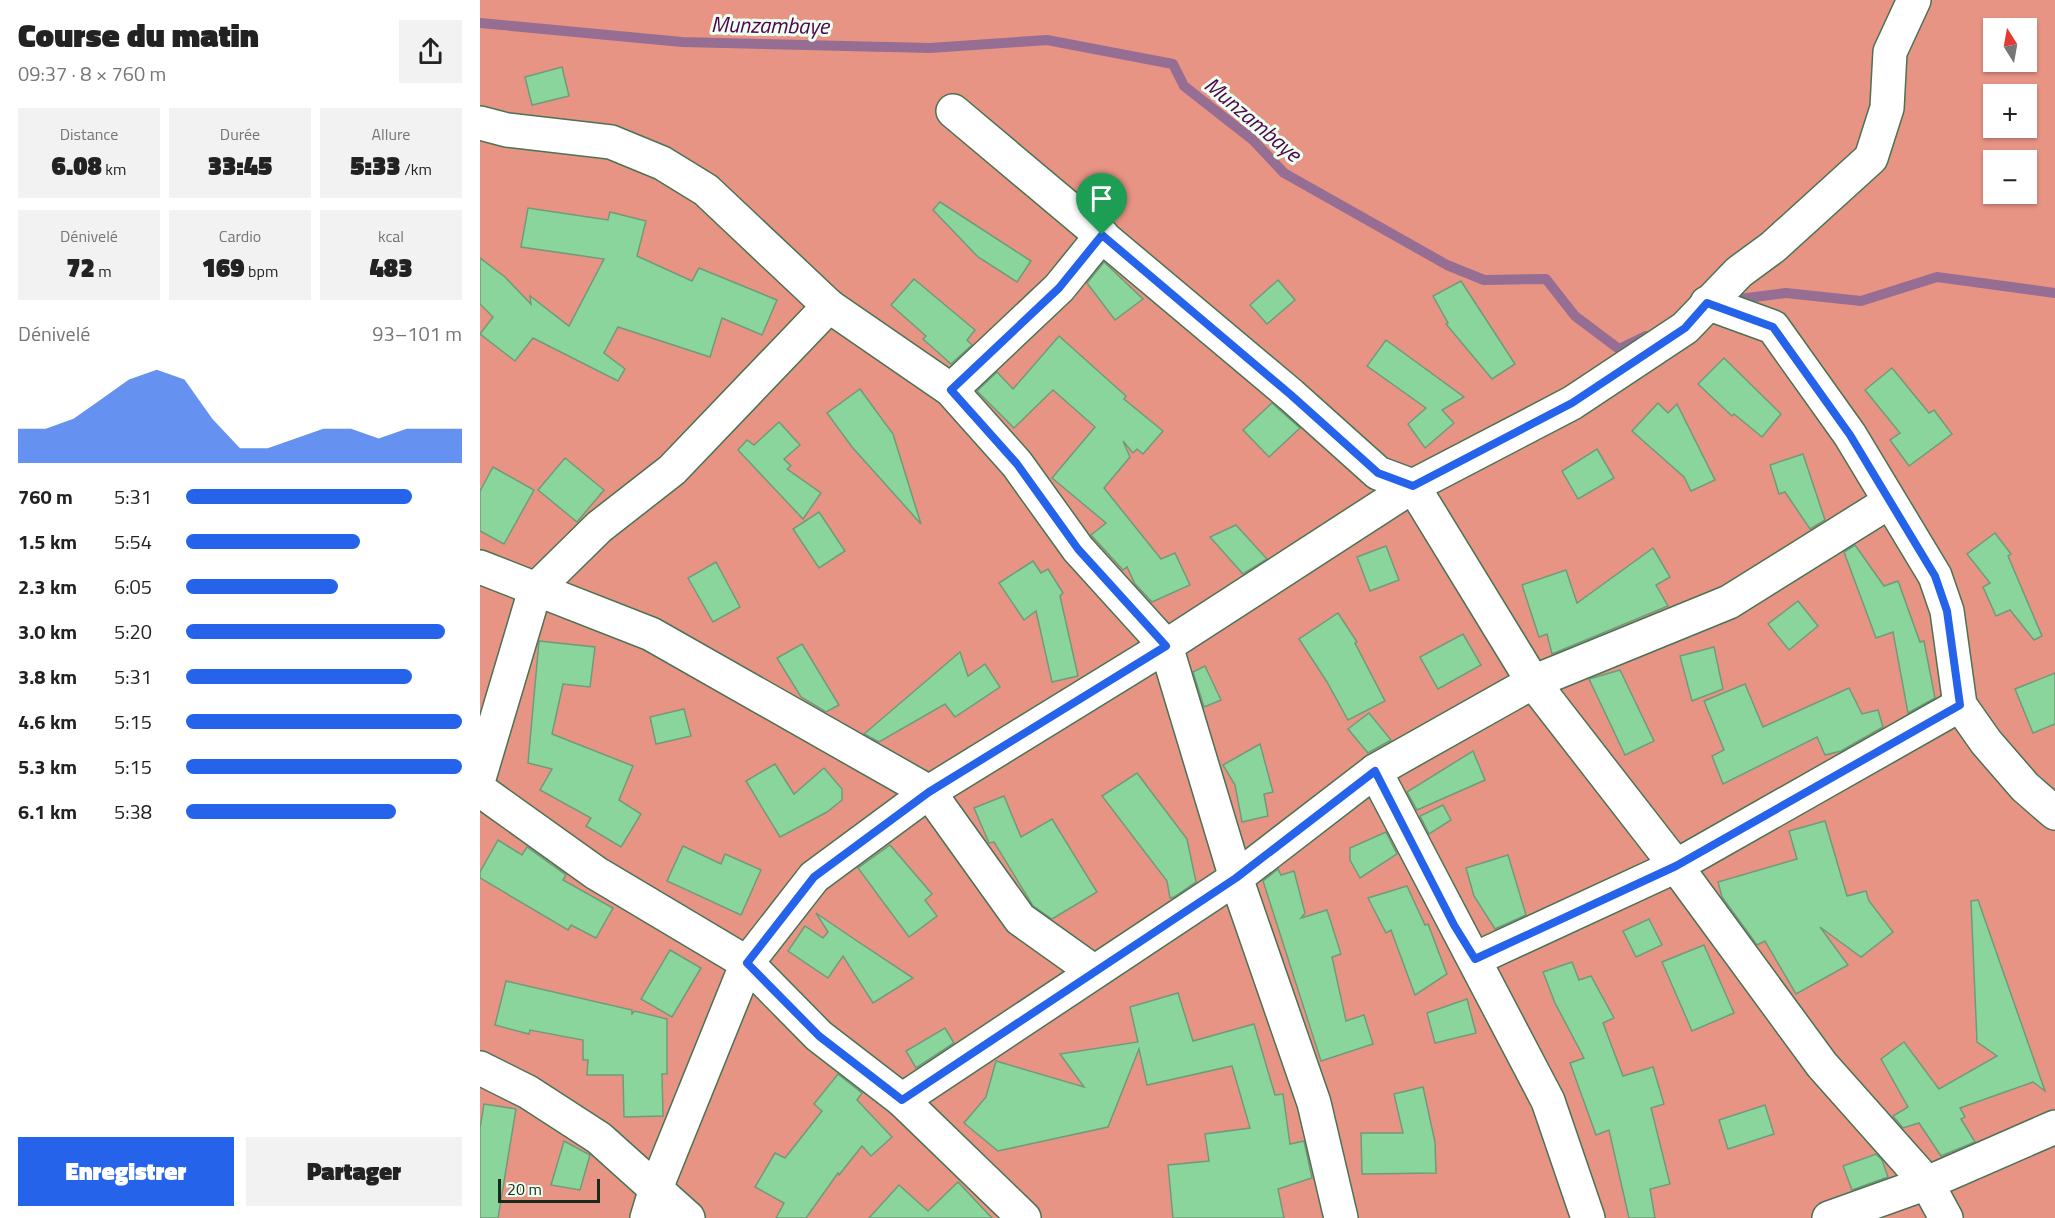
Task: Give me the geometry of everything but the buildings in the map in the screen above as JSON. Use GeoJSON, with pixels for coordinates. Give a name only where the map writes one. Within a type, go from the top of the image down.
{"type":"FeatureCollection","features":[{"type":"Feature","properties":{"kind":"street"},"geometry":{"type":"LineString","coordinates":[[652,1203],[747,963],[814,877],[929,792],[1166,646],[1413,486],[1572,403],[1685,328],[1738,272],[1773,247],[1871,158],[1887,108],[1890,52],[1914,0]]}},
{"type":"Feature","properties":{"kind":"street"},"geometry":{"type":"LineString","coordinates":[[953,111],[1291,395],[1378,473],[1413,486],[1533,682],[1676,866],[1822,1065],[1926,1183],[1946,1218]]}},
{"type":"Feature","properties":{"kind":"street"},"geometry":{"type":"LineString","coordinates":[[480,123],[507,130],[610,142],[662,163],[705,190],[829,306],[951,390],[1017,464],[1078,549],[1166,646],[1236,878],[1314,1103],[1341,1218]]}},
{"type":"Feature","properties":{"kind":"street"},"geometry":{"type":"LineString","coordinates":[[951,390],[1059,288],[1102,235]]}},
{"type":"Feature","properties":{"kind":"street"},"geometry":{"type":"LineString","coordinates":[[1707,303],[1773,327],[1850,435],[1935,576],[1947,611],[1960,705],[1986,742],[2025,787],[2055,813]]}},
{"type":"Feature","properties":{"kind":"street"},"geometry":{"type":"LineString","coordinates":[[480,775],[535,590],[599,527],[672,470],[829,306]]}},
{"type":"Feature","properties":{"kind":"street"},"geometry":{"type":"LineString","coordinates":[[902,1100],[1236,878],[1375,771],[1533,682],[1729,602],[1889,502]]}},
{"type":"Feature","properties":{"kind":"street"},"geometry":{"type":"LineString","coordinates":[[480,567],[651,634],[929,792],[1020,919],[1093,971]]}},
{"type":"Feature","properties":{"kind":"street"},"geometry":{"type":"LineString","coordinates":[[1475,959],[1676,866],[1960,705]]}},
{"type":"Feature","properties":{"kind":"street"},"geometry":{"type":"LineString","coordinates":[[1375,771],[1548,1101],[1588,1218]]}},
{"type":"Feature","properties":{"kind":"street"},"geometry":{"type":"LineString","coordinates":[[480,790],[596,873],[747,963],[819,1036],[902,1100],[1024,1218]]}},
{"type":"Feature","properties":{"kind":"street"},"geometry":{"type":"LineString","coordinates":[[480,1068],[528,1092],[599,1138],[652,1203],[688,1218]]}},
{"type":"Feature","properties":{"kind":"street"},"geometry":{"type":"LineString","coordinates":[[1829,1218],[1926,1183],[2055,1126]]}},
{"type":"Feature","properties":{"kind":"shaded area"},"geometry":{"type":"Polygon","coordinates":[[[480,0],[2055,0],[2055,1218],[480,1218],[480,0]]]}},
{"type":"Feature","properties":{"kind":"waterway","name":"Munzambaye"},"geometry":{"type":"LineString","coordinates":[[480,23],[682,42],[930,48],[1047,40],[1173,64],[1184,86],[1253,140],[1284,173],[1447,265],[1484,280],[1546,279],[1575,316],[1619,349],[1646,336]]}},
{"type":"Feature","properties":{"kind":"waterway","name":"Munzambaye"},"geometry":{"type":"LineString","coordinates":[[1731,300],[1786,293],[1861,301],[1937,277],[2055,293]]}},
{"type":"Feature","properties":{"kind":"route"},"geometry":{"type":"LineString","coordinates":[[1102,235],[1291,395],[1378,473],[1413,486],[1572,403],[1685,328],[1707,303],[1773,327],[1850,435],[1935,576],[1947,611],[1960,705],[1676,866],[1475,959],[1454,925],[1375,771],[1236,878],[902,1100],[819,1036],[747,963],[814,877],[929,792],[1166,646],[1078,549],[1017,464],[951,390],[1059,288],[1102,235]]}}]}
